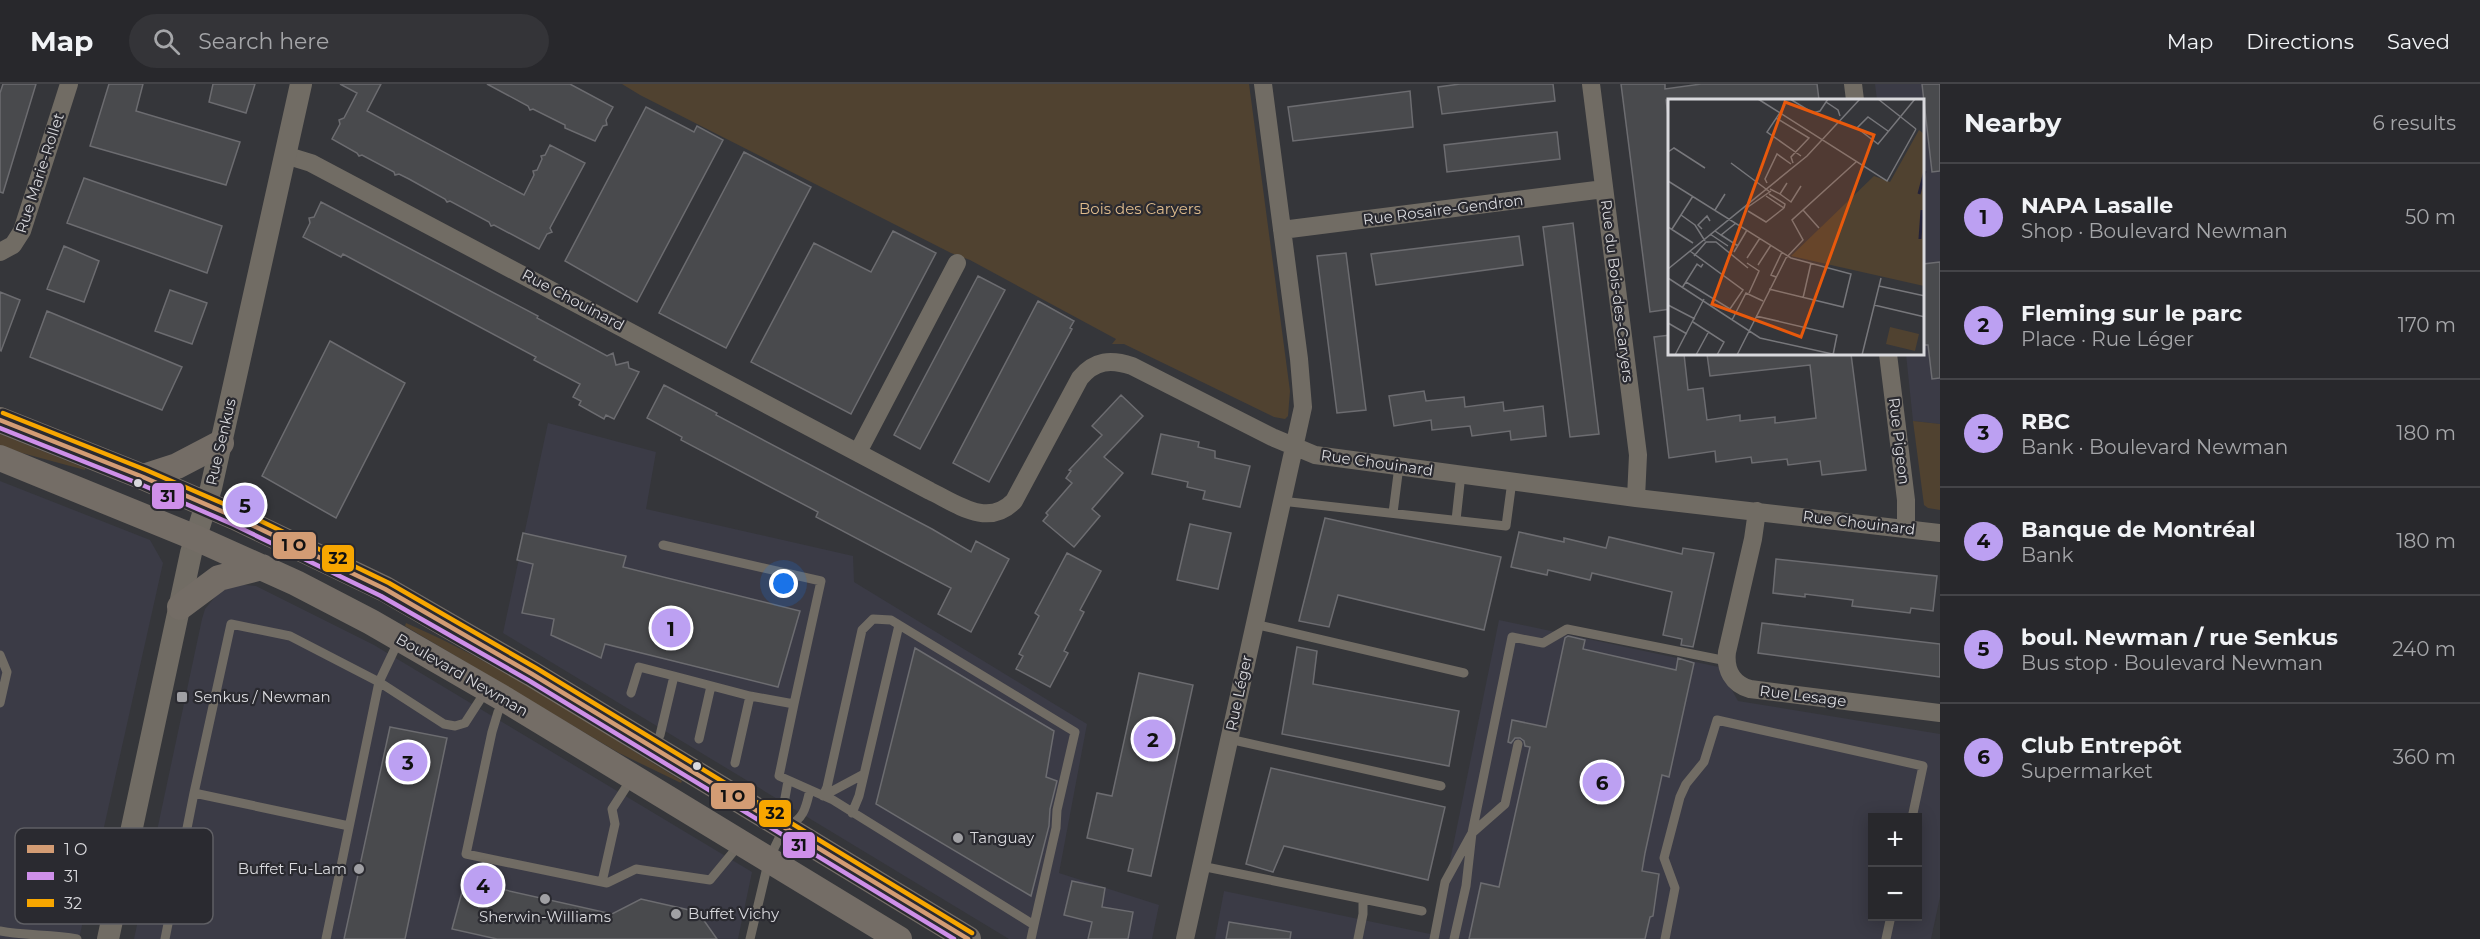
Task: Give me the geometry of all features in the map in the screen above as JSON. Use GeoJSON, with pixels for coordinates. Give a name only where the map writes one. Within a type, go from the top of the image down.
{"type":"FeatureCollection","features":[{"type":"Feature","properties":{"kind":"main road"},"geometry":{"type":"LineString","coordinates":[[0,420],[206,504],[385,589],[532,674],[968,939]]}},
{"type":"Feature","properties":{"kind":"main road"},"geometry":{"type":"LineString","coordinates":[[143,477],[177,466],[221,443]]}},
{"type":"Feature","properties":{"kind":"main road","name":"Boulevard Newman"},"geometry":{"type":"LineString","coordinates":[[0,458],[196,537],[262,567],[400,638],[633,776],[899,939]]}},
{"type":"Feature","properties":{"kind":"main road"},"geometry":{"type":"LineString","coordinates":[[180,607],[219,578],[262,567]]}},
{"type":"Feature","properties":{"kind":"street","name":"Rue Marie-Rollet"},"geometry":{"type":"LineString","coordinates":[[0,252],[13,245],[22,231],[69,84]]}},
{"type":"Feature","properties":{"kind":"street","name":"Rue Senkus"},"geometry":{"type":"LineString","coordinates":[[132,828],[180,607],[221,443],[301,84]]}},
{"type":"Feature","properties":{"kind":"street"},"geometry":{"type":"LineString","coordinates":[[1263,84],[1302,396],[1302,415],[1293,447]]}},
{"type":"Feature","properties":{"kind":"street","name":"Rue du Bois-des-Caryers"},"geometry":{"type":"LineString","coordinates":[[1591,84],[1639,463],[1636,498]]}},
{"type":"Feature","properties":{"kind":"street"},"geometry":{"type":"LineString","coordinates":[[1853,84],[1855,99]]}},
{"type":"Feature","properties":{"kind":"street","name":"Rue Chouinard"},"geometry":{"type":"LineString","coordinates":[[285,155],[311,163],[975,513],[984,515],[996,513],[1008,507],[1017,496],[1080,378],[1094,365],[1110,361],[1132,366],[1293,447],[1320,456],[1636,498],[1940,533]]}},
{"type":"Feature","properties":{"kind":"street","name":"Rue Rosaire-Gendron"},"geometry":{"type":"LineString","coordinates":[[1282,230],[1604,189]]}},
{"type":"Feature","properties":{"kind":"street"},"geometry":{"type":"LineString","coordinates":[[858,452],[957,263]]}},
{"type":"Feature","properties":{"kind":"street","name":"Rue Pigeon"},"geometry":{"type":"LineString","coordinates":[[1887,356],[1906,500],[1906,528]]}},
{"type":"Feature","properties":{"kind":"street","name":"Rue Léger"},"geometry":{"type":"LineString","coordinates":[[1185,939],[1293,447]]}},
{"type":"Feature","properties":{"kind":"street"},"geometry":{"type":"LineString","coordinates":[[1726,661],[1757,512]]}},
{"type":"Feature","properties":{"kind":"street","name":"Rue Lesage"},"geometry":{"type":"LineString","coordinates":[[1726,661],[1736,682],[1750,689],[1940,713]]}},
{"type":"Feature","properties":{"kind":"street","name":"Rue Senkus"},"geometry":{"type":"LineString","coordinates":[[108,939],[111,924]]}},
{"type":"Feature","properties":{"kind":"lane"},"geometry":{"type":"LineString","coordinates":[[1393,513],[1399,466]]}},
{"type":"Feature","properties":{"kind":"lane"},"geometry":{"type":"LineString","coordinates":[[1456,520],[1461,474]]}},
{"type":"Feature","properties":{"kind":"lane"},"geometry":{"type":"LineString","coordinates":[[1281,501],[1506,526],[1512,481]]}},
{"type":"Feature","properties":{"kind":"lane"},"geometry":{"type":"LineString","coordinates":[[663,545],[821,581],[779,776],[823,796],[1034,925]]}},
{"type":"Feature","properties":{"kind":"lane"},"geometry":{"type":"LineString","coordinates":[[823,796],[827,787],[862,630],[868,621],[878,618],[899,625],[1075,732],[1031,939]]}},
{"type":"Feature","properties":{"kind":"lane"},"geometry":{"type":"LineString","coordinates":[[187,828],[231,624],[290,636],[379,682],[444,724],[461,726],[496,694]]}},
{"type":"Feature","properties":{"kind":"lane"},"geometry":{"type":"LineString","coordinates":[[1254,624],[1464,673]]}},
{"type":"Feature","properties":{"kind":"lane"},"geometry":{"type":"LineString","coordinates":[[852,813],[858,802],[899,625]]}},
{"type":"Feature","properties":{"kind":"lane"},"geometry":{"type":"LineString","coordinates":[[1454,939],[1466,886],[1472,833],[1512,637],[1543,643],[1568,629],[1726,661]]}},
{"type":"Feature","properties":{"kind":"lane"},"geometry":{"type":"LineString","coordinates":[[326,939],[379,682],[400,638]]}},
{"type":"Feature","properties":{"kind":"lane"},"geometry":{"type":"LineString","coordinates":[[0,655],[7,672],[0,703]]}},
{"type":"Feature","properties":{"kind":"lane"},"geometry":{"type":"LineString","coordinates":[[631,693],[639,667],[750,696],[794,704]]}},
{"type":"Feature","properties":{"kind":"lane"},"geometry":{"type":"LineString","coordinates":[[654,749],[660,735],[674,676]]}},
{"type":"Feature","properties":{"kind":"lane"},"geometry":{"type":"LineString","coordinates":[[699,739],[711,686]]}},
{"type":"Feature","properties":{"kind":"lane"},"geometry":{"type":"LineString","coordinates":[[496,694],[494,722],[466,854],[608,883],[636,869],[710,880],[741,842]]}},
{"type":"Feature","properties":{"kind":"lane"},"geometry":{"type":"LineString","coordinates":[[735,763],[750,696]]}},
{"type":"Feature","properties":{"kind":"lane"},"geometry":{"type":"LineString","coordinates":[[1665,939],[1675,888],[1664,858],[1680,797],[1686,784],[1704,762],[1718,720],[1923,766],[1913,813]]}},
{"type":"Feature","properties":{"kind":"lane"},"geometry":{"type":"LineString","coordinates":[[1229,738],[1441,786]]}},
{"type":"Feature","properties":{"kind":"lane"},"geometry":{"type":"LineString","coordinates":[[1434,939],[1445,882],[1472,833],[1505,804],[1518,744]]}},
{"type":"Feature","properties":{"kind":"lane"},"geometry":{"type":"LineString","coordinates":[[823,796],[864,774]]}},
{"type":"Feature","properties":{"kind":"lane"},"geometry":{"type":"LineString","coordinates":[[602,882],[615,824],[612,809],[633,776]]}},
{"type":"Feature","properties":{"kind":"lane"},"geometry":{"type":"LineString","coordinates":[[750,939],[768,859],[783,828],[783,809],[788,781]]}},
{"type":"Feature","properties":{"kind":"lane"},"geometry":{"type":"LineString","coordinates":[[783,828],[799,820],[804,814],[810,790]]}},
{"type":"Feature","properties":{"kind":"lane"},"geometry":{"type":"LineString","coordinates":[[194,793],[349,826]]}},
{"type":"Feature","properties":{"kind":"lane"},"geometry":{"type":"LineString","coordinates":[[1201,866],[1422,911]]}},
{"type":"Feature","properties":{"kind":"lane"},"geometry":{"type":"LineString","coordinates":[[1358,939],[1363,900]]}},
{"type":"Feature","properties":{"kind":"lane"},"geometry":{"type":"LineString","coordinates":[[1886,939],[1890,921]]}},
{"type":"Feature","properties":{"kind":"lane"},"geometry":{"type":"LineString","coordinates":[[165,939],[168,924]]}},
{"type":"Feature","properties":{"kind":"lane"},"geometry":{"type":"LineString","coordinates":[[0,931],[26,937],[56,935],[77,939]]}},
{"type":"Feature","properties":{"kind":"shaded area"},"geometry":{"type":"Polygon","coordinates":[[[1875,84],[1940,84],[1940,424],[1913,421],[1906,356],[1925,356],[1925,99],[1877,99],[1875,84]]]}},
{"type":"Feature","properties":{"kind":"shaded area"},"geometry":{"type":"Polygon","coordinates":[[[548,423],[656,452],[646,509],[853,556],[854,582],[1087,724],[1059,873],[1159,905],[1152,939],[1009,939],[503,633],[548,423]]]}},
{"type":"Feature","properties":{"kind":"shaded area"},"geometry":{"type":"Polygon","coordinates":[[[0,481],[150,540],[163,563],[104,828],[15,828],[15,924],[82,924],[79,939],[0,939],[0,481]]]}},
{"type":"Feature","properties":{"kind":"shaded area"},"geometry":{"type":"Polygon","coordinates":[[[236,584],[256,586],[374,645],[752,872],[738,939],[134,939],[137,924],[213,924],[213,828],[158,828],[202,619],[205,609],[220,591],[236,584]]]}},
{"type":"Feature","properties":{"kind":"shaded area"},"geometry":{"type":"Polygon","coordinates":[[[1499,620],[1719,667],[1738,701],[1940,734],[1940,897],[1931,939],[1215,939],[1224,891],[1435,935],[1499,620]]]}},
{"type":"Feature","properties":{"kind":"green space","name":"Bois des Caryers"},"geometry":{"type":"Polygon","coordinates":[[[622,84],[1249,84],[1290,391],[1288,416],[1285,419],[1274,417],[1124,344],[1112,344],[1116,339],[970,260],[951,253],[622,84]]]}},
{"type":"Feature","properties":{"kind":"green space"},"geometry":{"type":"Polygon","coordinates":[[[1913,421],[1940,424],[1940,510],[1924,505],[1913,421]]]}},
{"type":"Feature","properties":{"kind":"green space"},"geometry":{"type":"Polygon","coordinates":[[[0,434],[85,468],[85,470],[0,445],[0,434]]]}},
{"type":"Feature","properties":{"kind":"green space"},"geometry":{"type":"Polygon","coordinates":[[[406,623],[512,677],[682,781],[681,783],[619,753],[405,626],[406,623]]]}},
{"type":"Feature","properties":{"kind":"building"},"geometry":{"type":"Polygon","coordinates":[[[3,84],[36,84],[3,193],[0,192],[0,93],[3,84]]]}},
{"type":"Feature","properties":{"kind":"building"},"geometry":{"type":"Polygon","coordinates":[[[109,84],[143,84],[136,111],[240,142],[226,185],[90,146],[109,84]]]}},
{"type":"Feature","properties":{"kind":"building"},"geometry":{"type":"Polygon","coordinates":[[[213,84],[255,84],[246,113],[209,102],[213,84]]]}},
{"type":"Feature","properties":{"kind":"building"},"geometry":{"type":"Polygon","coordinates":[[[340,84],[381,84],[367,111],[524,195],[534,175],[533,171],[537,170],[541,156],[545,155],[550,145],[585,163],[550,228],[552,232],[547,234],[539,249],[494,225],[491,226],[489,222],[450,201],[447,202],[409,179],[399,174],[395,175],[394,172],[362,155],[359,156],[332,139],[340,124],[339,120],[344,118],[357,93],[340,84]]]}},
{"type":"Feature","properties":{"kind":"building"},"geometry":{"type":"Polygon","coordinates":[[[487,84],[570,84],[613,107],[606,120],[607,125],[603,126],[595,141],[565,128],[565,125],[533,109],[530,110],[528,106],[487,84]]]}},
{"type":"Feature","properties":{"kind":"building"},"geometry":{"type":"Polygon","coordinates":[[[1460,84],[1553,84],[1555,101],[1442,114],[1438,87],[1460,84]]]}},
{"type":"Feature","properties":{"kind":"building"},"geometry":{"type":"Polygon","coordinates":[[[1621,84],[1665,84],[1665,89],[1701,84],[1817,84],[1819,99],[1666,100],[1668,116],[1668,309],[1650,312],[1621,84]]]}},
{"type":"Feature","properties":{"kind":"building"},"geometry":{"type":"Polygon","coordinates":[[[1922,84],[1940,84],[1940,171],[1932,172],[1922,84]]]}},
{"type":"Feature","properties":{"kind":"building"},"geometry":{"type":"Polygon","coordinates":[[[1410,91],[1413,127],[1293,141],[1288,107],[1410,91]]]}},
{"type":"Feature","properties":{"kind":"building"},"geometry":{"type":"Polygon","coordinates":[[[646,107],[694,132],[697,126],[723,140],[637,302],[565,261],[646,107]]]}},
{"type":"Feature","properties":{"kind":"building"},"geometry":{"type":"Polygon","coordinates":[[[1557,132],[1560,159],[1447,172],[1444,145],[1557,132]]]}},
{"type":"Feature","properties":{"kind":"building"},"geometry":{"type":"Polygon","coordinates":[[[744,152],[811,187],[726,348],[659,313],[744,152]]]}},
{"type":"Feature","properties":{"kind":"building"},"geometry":{"type":"Polygon","coordinates":[[[84,178],[222,226],[207,273],[67,223],[84,178]]]}},
{"type":"Feature","properties":{"kind":"building"},"geometry":{"type":"Polygon","coordinates":[[[321,202],[538,316],[537,318],[607,356],[613,353],[616,365],[628,362],[629,368],[639,372],[614,419],[606,415],[604,419],[579,405],[581,401],[573,397],[580,384],[534,360],[536,357],[343,254],[341,257],[303,237],[310,223],[309,218],[314,217],[321,202]]]}},
{"type":"Feature","properties":{"kind":"building"},"geometry":{"type":"Polygon","coordinates":[[[1573,223],[1599,434],[1570,437],[1543,227],[1573,223]]]}},
{"type":"Feature","properties":{"kind":"building"},"geometry":{"type":"Polygon","coordinates":[[[893,231],[936,253],[851,414],[751,362],[814,243],[871,272],[893,231]]]}},
{"type":"Feature","properties":{"kind":"building"},"geometry":{"type":"Polygon","coordinates":[[[1519,236],[1523,265],[1376,285],[1371,254],[1519,236]]]}},
{"type":"Feature","properties":{"kind":"building"},"geometry":{"type":"Polygon","coordinates":[[[64,246],[99,261],[84,302],[47,289],[64,246]]]}},
{"type":"Feature","properties":{"kind":"building"},"geometry":{"type":"Polygon","coordinates":[[[1346,253],[1366,410],[1337,413],[1317,256],[1346,253]]]}},
{"type":"Feature","properties":{"kind":"building"},"geometry":{"type":"Polygon","coordinates":[[[1940,262],[1940,378],[1932,379],[1928,345],[1925,345],[1925,264],[1940,262]]]}},
{"type":"Feature","properties":{"kind":"building"},"geometry":{"type":"Polygon","coordinates":[[[978,276],[1005,290],[920,449],[894,435],[978,276]]]}},
{"type":"Feature","properties":{"kind":"building"},"geometry":{"type":"Polygon","coordinates":[[[170,290],[207,303],[192,344],[155,331],[170,290]]]}},
{"type":"Feature","properties":{"kind":"building"},"geometry":{"type":"Polygon","coordinates":[[[0,292],[20,300],[1,351],[0,350],[0,292]]]}},
{"type":"Feature","properties":{"kind":"building"},"geometry":{"type":"Polygon","coordinates":[[[1038,301],[1074,321],[1070,328],[1072,329],[989,482],[953,463],[1038,301]]]}},
{"type":"Feature","properties":{"kind":"building"},"geometry":{"type":"Polygon","coordinates":[[[47,311],[182,367],[162,410],[30,357],[47,311]]]}},
{"type":"Feature","properties":{"kind":"building"},"geometry":{"type":"Polygon","coordinates":[[[1668,335],[1668,356],[1684,356],[1688,390],[1703,388],[1707,420],[1740,415],[1740,421],[1775,417],[1775,423],[1816,418],[1810,365],[1710,376],[1707,356],[1851,356],[1866,470],[1822,475],[1820,461],[1788,465],[1787,459],[1752,463],[1751,457],[1716,462],[1715,451],[1669,458],[1654,337],[1668,335]]]}},
{"type":"Feature","properties":{"kind":"building"},"geometry":{"type":"Polygon","coordinates":[[[330,341],[405,383],[336,518],[262,476],[330,341]]]}},
{"type":"Feature","properties":{"kind":"building"},"geometry":{"type":"Polygon","coordinates":[[[664,385],[971,552],[976,541],[1009,559],[971,632],[938,614],[951,588],[816,517],[818,512],[681,440],[682,437],[647,418],[664,385]]]}},
{"type":"Feature","properties":{"kind":"building"},"geometry":{"type":"Polygon","coordinates":[[[1424,391],[1426,401],[1464,397],[1465,407],[1503,402],[1504,411],[1543,406],[1546,436],[1511,440],[1510,431],[1472,436],[1470,426],[1432,430],[1431,420],[1394,426],[1389,396],[1424,391]]]}},
{"type":"Feature","properties":{"kind":"building"},"geometry":{"type":"Polygon","coordinates":[[[1121,395],[1143,416],[1104,457],[1123,473],[1092,509],[1100,516],[1074,547],[1043,521],[1048,515],[1046,513],[1072,483],[1066,478],[1071,471],[1069,470],[1102,435],[1092,426],[1121,395]]]}},
{"type":"Feature","properties":{"kind":"building"},"geometry":{"type":"Polygon","coordinates":[[[1161,434],[1199,442],[1198,447],[1215,451],[1215,458],[1250,466],[1240,507],[1203,499],[1205,491],[1187,487],[1188,482],[1152,474],[1161,434]]]}},
{"type":"Feature","properties":{"kind":"building"},"geometry":{"type":"Polygon","coordinates":[[[1325,518],[1501,557],[1484,630],[1338,595],[1329,627],[1299,621],[1325,518]]]}},
{"type":"Feature","properties":{"kind":"building"},"geometry":{"type":"Polygon","coordinates":[[[1190,524],[1231,533],[1218,589],[1177,580],[1190,524]]]}},
{"type":"Feature","properties":{"kind":"building"},"geometry":{"type":"Polygon","coordinates":[[[1519,532],[1564,542],[1564,538],[1606,548],[1609,537],[1682,554],[1683,548],[1714,553],[1693,647],[1681,645],[1682,639],[1663,635],[1672,592],[1592,573],[1590,580],[1548,570],[1547,575],[1511,567],[1519,532]]]}},
{"type":"Feature","properties":{"kind":"building"},"geometry":{"type":"Polygon","coordinates":[[[523,533],[626,556],[623,567],[800,611],[778,687],[605,644],[601,658],[551,635],[554,619],[522,613],[533,564],[517,560],[523,533]]]}},
{"type":"Feature","properties":{"kind":"building"},"geometry":{"type":"Polygon","coordinates":[[[1067,553],[1101,571],[1080,610],[1084,612],[1064,651],[1068,653],[1050,687],[1016,669],[1023,656],[1019,654],[1039,616],[1035,613],[1067,553]]]}},
{"type":"Feature","properties":{"kind":"building"},"geometry":{"type":"Polygon","coordinates":[[[1776,559],[1937,576],[1933,611],[1911,608],[1910,613],[1852,606],[1853,600],[1773,593],[1776,559]]]}},
{"type":"Feature","properties":{"kind":"building"},"geometry":{"type":"Polygon","coordinates":[[[1762,623],[1940,644],[1940,677],[1758,653],[1762,623]]]}},
{"type":"Feature","properties":{"kind":"building"},"geometry":{"type":"Polygon","coordinates":[[[1568,636],[1585,640],[1583,649],[1676,670],[1678,658],[1694,663],[1669,777],[1662,775],[1642,871],[1659,874],[1653,916],[1650,917],[1645,939],[1469,939],[1481,883],[1499,887],[1530,747],[1525,746],[1524,741],[1520,738],[1515,738],[1511,743],[1508,742],[1512,720],[1546,727],[1565,638],[1568,636]]]}},
{"type":"Feature","properties":{"kind":"building"},"geometry":{"type":"Polygon","coordinates":[[[1297,647],[1317,651],[1313,684],[1459,711],[1449,766],[1282,734],[1297,647]]]}},
{"type":"Feature","properties":{"kind":"building"},"geometry":{"type":"Polygon","coordinates":[[[915,648],[1054,731],[1046,777],[1057,781],[1050,809],[1049,826],[1031,896],[876,804],[915,648]]]}},
{"type":"Feature","properties":{"kind":"building"},"geometry":{"type":"Polygon","coordinates":[[[1139,673],[1193,685],[1151,876],[1128,871],[1133,849],[1087,838],[1097,793],[1112,796],[1139,673]]]}},
{"type":"Feature","properties":{"kind":"building"},"geometry":{"type":"Polygon","coordinates":[[[390,727],[447,738],[405,939],[344,939],[390,727]]]}},
{"type":"Feature","properties":{"kind":"building"},"geometry":{"type":"Polygon","coordinates":[[[1271,768],[1445,807],[1428,880],[1284,846],[1273,872],[1246,864],[1271,768]]]}},
{"type":"Feature","properties":{"kind":"building"},"geometry":{"type":"Polygon","coordinates":[[[465,881],[612,914],[641,899],[698,912],[717,939],[497,939],[452,929],[465,881]]]}},
{"type":"Feature","properties":{"kind":"building"},"geometry":{"type":"Polygon","coordinates":[[[1072,881],[1105,888],[1102,907],[1133,912],[1128,939],[1088,939],[1092,922],[1064,915],[1072,881]]]}},
{"type":"Feature","properties":{"kind":"building"},"geometry":{"type":"Polygon","coordinates":[[[1229,922],[1291,932],[1290,939],[1226,939],[1229,922]]]}},
{"type":"Feature","properties":{"kind":"transit line","name":"32"},"geometry":{"type":"LineString","coordinates":[[3,413],[146,470],[238,510],[389,583],[536,668],[972,933]]}},
{"type":"Feature","properties":{"kind":"transit line"},"geometry":{"type":"LineString","coordinates":[[0,420],[143,477],[235,517],[385,589],[532,674],[968,939]]}},
{"type":"Feature","properties":{"kind":"transit line","name":"31"},"geometry":{"type":"LineString","coordinates":[[0,428],[232,524],[381,596],[528,680],[954,939]]}},
{"type":"Feature","properties":{"kind":"place","name":"boul. Newman / rue Senkus"},"geometry":{"type":"Point","coordinates":[245,505]}},
{"type":"Feature","properties":{"kind":"place","name":"NAPA Lasalle"},"geometry":{"type":"Point","coordinates":[671,628]}},
{"type":"Feature","properties":{"kind":"place","name":"Senkus / Newman"},"geometry":{"type":"Point","coordinates":[182,697]}},
{"type":"Feature","properties":{"kind":"place","name":"Fleming sur le parc"},"geometry":{"type":"Point","coordinates":[1153,739]}},
{"type":"Feature","properties":{"kind":"place","name":"RBC"},"geometry":{"type":"Point","coordinates":[408,762]}},
{"type":"Feature","properties":{"kind":"place","name":"Club Entrepôt"},"geometry":{"type":"Point","coordinates":[1602,782]}},
{"type":"Feature","properties":{"kind":"place","name":"Tanguay"},"geometry":{"type":"Point","coordinates":[958,838]}},
{"type":"Feature","properties":{"kind":"place","name":"Buffet Fu-Lam"},"geometry":{"type":"Point","coordinates":[359,869]}},
{"type":"Feature","properties":{"kind":"place","name":"Banque de Montréal"},"geometry":{"type":"Point","coordinates":[483,885]}},
{"type":"Feature","properties":{"kind":"place","name":"Sherwin-Williams"},"geometry":{"type":"Point","coordinates":[545,899]}},
{"type":"Feature","properties":{"kind":"place","name":"Buffet Vichy"},"geometry":{"type":"Point","coordinates":[676,914]}}]}
